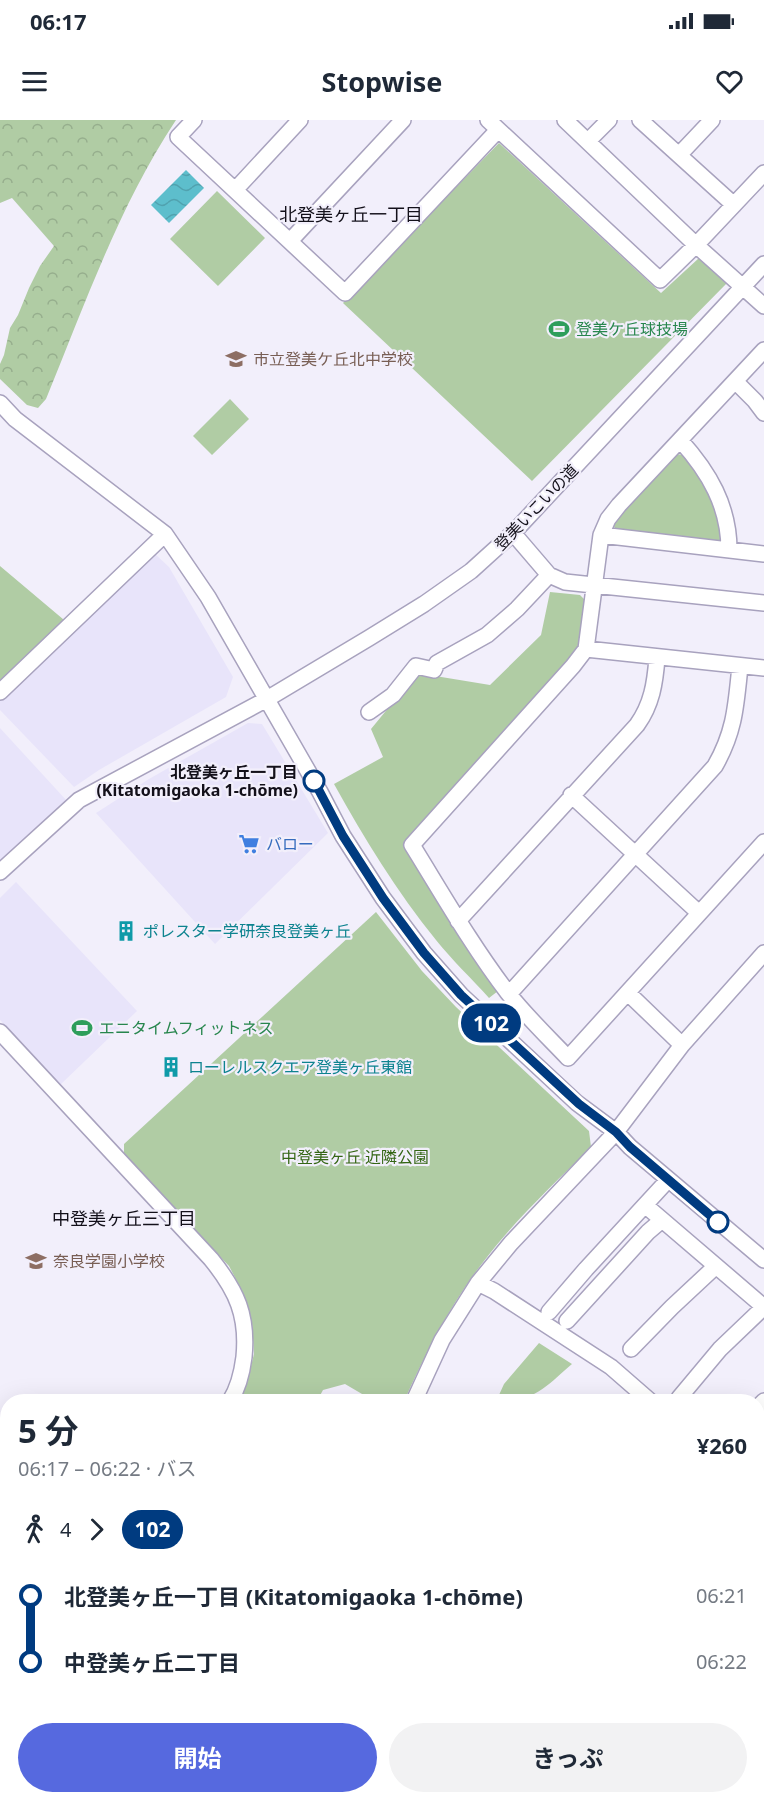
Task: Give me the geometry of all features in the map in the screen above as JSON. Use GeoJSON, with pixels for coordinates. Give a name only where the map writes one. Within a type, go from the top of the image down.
{"type":"FeatureCollection","features":[{"type":"Feature","properties":{"kind":"street"},"geometry":{"type":"LineString","coordinates":[[194,120],[178,137],[345,293],[493,125],[660,280],[764,173]]}},
{"type":"Feature","properties":{"kind":"street"},"geometry":{"type":"LineString","coordinates":[[235,190],[300,120]]}},
{"type":"Feature","properties":{"kind":"street"},"geometry":{"type":"LineString","coordinates":[[290,241],[402,120]]}},
{"type":"Feature","properties":{"kind":"street"},"geometry":{"type":"LineString","coordinates":[[565,120],[696,245],[764,306]]}},
{"type":"Feature","properties":{"kind":"street"},"geometry":{"type":"LineString","coordinates":[[588,141],[609,120]]}},
{"type":"Feature","properties":{"kind":"street"},"geometry":{"type":"LineString","coordinates":[[640,120],[734,205]]}},
{"type":"Feature","properties":{"kind":"street"},"geometry":{"type":"LineString","coordinates":[[679,154],[712,120]]}},
{"type":"Feature","properties":{"kind":"street","name":"登美いこいの道"},"geometry":{"type":"LineString","coordinates":[[0,872],[79,800],[267,699],[424,604],[471,571],[513,533],[764,264]]}},
{"type":"Feature","properties":{"kind":"street"},"geometry":{"type":"LineString","coordinates":[[764,350],[608,519],[601,536],[586,649],[412,845],[458,921],[509,994],[568,1058],[764,842]]}},
{"type":"Feature","properties":{"kind":"street"},"geometry":{"type":"LineString","coordinates":[[735,381],[755,401],[764,414]]}},
{"type":"Feature","properties":{"kind":"street"},"geometry":{"type":"LineString","coordinates":[[0,404],[15,419],[165,534],[208,597],[343,836],[383,898],[424,953],[461,995],[579,1104],[616,1132],[668,1180],[764,1260]]}},
{"type":"Feature","properties":{"kind":"street"},"geometry":{"type":"LineString","coordinates":[[680,440],[704,469],[715,488],[726,520],[729,550]]}},
{"type":"Feature","properties":{"kind":"street"},"geometry":{"type":"LineString","coordinates":[[513,533],[549,575],[566,582],[764,603]]}},
{"type":"Feature","properties":{"kind":"street"},"geometry":{"type":"LineString","coordinates":[[0,692],[165,534]]}},
{"type":"Feature","properties":{"kind":"street"},"geometry":{"type":"LineString","coordinates":[[601,536],[764,554]]}},
{"type":"Feature","properties":{"kind":"street"},"geometry":{"type":"LineString","coordinates":[[369,712],[393,695],[416,666],[434,670],[437,663],[487,635],[517,609],[549,575]]}},
{"type":"Feature","properties":{"kind":"street"},"geometry":{"type":"LineString","coordinates":[[586,649],[764,668]]}},
{"type":"Feature","properties":{"kind":"street"},"geometry":{"type":"LineString","coordinates":[[458,921],[642,718],[654,691],[657,658]]}},
{"type":"Feature","properties":{"kind":"street"},"geometry":{"type":"LineString","coordinates":[[509,994],[707,776],[729,738],[734,720],[740,666]]}},
{"type":"Feature","properties":{"kind":"street"},"geometry":{"type":"LineString","coordinates":[[571,795],[699,913]]}},
{"type":"Feature","properties":{"kind":"street"},"geometry":{"type":"LineString","coordinates":[[417,1394],[442,1340],[478,1283],[511,1243],[616,1132],[682,1045],[764,954]]}},
{"type":"Feature","properties":{"kind":"street"},"geometry":{"type":"LineString","coordinates":[[628,993],[682,1045]]}},
{"type":"Feature","properties":{"kind":"street"},"geometry":{"type":"LineString","coordinates":[[0,1032],[211,1259],[232,1288],[244,1322],[245,1339],[240,1380],[233,1394]]}},
{"type":"Feature","properties":{"kind":"street"},"geometry":{"type":"LineString","coordinates":[[549,1312],[668,1180]]}},
{"type":"Feature","properties":{"kind":"street"},"geometry":{"type":"LineString","coordinates":[[646,1206],[764,1307],[720,1349],[682,1394]]}},
{"type":"Feature","properties":{"kind":"street"},"geometry":{"type":"LineString","coordinates":[[567,1321],[648,1232],[662,1220]]}},
{"type":"Feature","properties":{"kind":"street"},"geometry":{"type":"LineString","coordinates":[[631,1349],[716,1266]]}},
{"type":"Feature","properties":{"kind":"street"},"geometry":{"type":"LineString","coordinates":[[478,1283],[611,1367],[642,1394]]}},
{"type":"Feature","properties":{"kind":"shaded area"},"geometry":{"type":"Polygon","coordinates":[[[154,553],[169,567],[233,677],[226,697],[99,770],[74,787],[0,710],[0,699],[154,553]]]}},
{"type":"Feature","properties":{"kind":"shaded area"},"geometry":{"type":"Polygon","coordinates":[[[248,723],[262,724],[328,833],[215,944],[96,813],[149,779],[248,723]]]}},
{"type":"Feature","properties":{"kind":"shaded area"},"geometry":{"type":"Polygon","coordinates":[[[0,728],[67,801],[0,864],[0,728]]]}},
{"type":"Feature","properties":{"kind":"shaded area"},"geometry":{"type":"Polygon","coordinates":[[[16,882],[137,1011],[60,1085],[0,1020],[0,898],[16,882]]]}},
{"type":"Feature","properties":{"kind":"green space"},"geometry":{"type":"Polygon","coordinates":[[[0,120],[176,120],[120,221],[46,399],[38,408],[27,405],[0,379],[0,364],[10,328],[40,266],[54,246],[12,198],[0,203],[0,120]]]}},
{"type":"Feature","properties":{"kind":"green space"},"geometry":{"type":"Polygon","coordinates":[[[499,143],[661,293],[699,258],[727,283],[532,481],[343,303],[499,143]]]}},
{"type":"Feature","properties":{"kind":"green space"},"geometry":{"type":"Polygon","coordinates":[[[217,191],[265,238],[218,286],[170,239],[217,191]]]}},
{"type":"Feature","properties":{"kind":"green space"},"geometry":{"type":"Polygon","coordinates":[[[230,399],[249,419],[212,455],[193,436],[230,399]]]}},
{"type":"Feature","properties":{"kind":"green space"},"geometry":{"type":"Polygon","coordinates":[[[675,454],[685,455],[711,494],[723,536],[717,544],[617,533],[613,524],[620,514],[675,454]]]}},
{"type":"Feature","properties":{"kind":"green space"},"geometry":{"type":"Polygon","coordinates":[[[0,566],[70,625],[0,692],[0,566]]]}},
{"type":"Feature","properties":{"kind":"green space"},"geometry":{"type":"Polygon","coordinates":[[[550,592],[580,595],[587,602],[581,639],[574,654],[405,844],[498,991],[489,998],[442,947],[394,884],[334,784],[383,757],[371,729],[417,673],[490,685],[541,635],[550,592]]]}},
{"type":"Feature","properties":{"kind":"green space","name":"中登美ヶ丘 近隣公園"},"geometry":{"type":"Polygon","coordinates":[[[376,912],[422,971],[456,1007],[589,1131],[591,1147],[522,1217],[472,1277],[440,1329],[407,1394],[362,1394],[345,1384],[323,1390],[321,1394],[242,1394],[254,1354],[252,1323],[241,1289],[229,1266],[124,1157],[124,1144],[376,912]]]}},
{"type":"Feature","properties":{"kind":"green space"},"geometry":{"type":"Polygon","coordinates":[[[539,1343],[572,1364],[550,1384],[534,1394],[499,1394],[504,1384],[539,1343]]]}},
{"type":"Feature","properties":{"kind":"water"},"geometry":{"type":"Polygon","coordinates":[[[186,170],[204,188],[169,223],[151,205],[186,170]]]}},
{"type":"Feature","properties":{"kind":"bus line","name":"102"},"geometry":{"type":"LineString","coordinates":[[314,781],[343,836],[383,898],[424,953],[461,995],[579,1104],[616,1132],[630,1147],[718,1222]]}},
{"type":"Feature","properties":{"kind":"place","name":"登美ケ丘球技場"},"geometry":{"type":"Point","coordinates":[559,329]}},
{"type":"Feature","properties":{"kind":"place","name":"市立登美ケ丘北中学校"},"geometry":{"type":"Point","coordinates":[236,359]}},
{"type":"Feature","properties":{"kind":"place","name":"北登美ヶ丘一丁目 (Kitatomigaoka 1-chōme)"},"geometry":{"type":"Point","coordinates":[314,781]}},
{"type":"Feature","properties":{"kind":"place","name":"バロー"},"geometry":{"type":"Point","coordinates":[249,844]}},
{"type":"Feature","properties":{"kind":"place","name":"ポレスター学研奈良登美ヶ丘"},"geometry":{"type":"Point","coordinates":[126,931]}},
{"type":"Feature","properties":{"kind":"place","name":"エニタイムフィットネス"},"geometry":{"type":"Point","coordinates":[82,1028]}},
{"type":"Feature","properties":{"kind":"place","name":"ローレルスクエア登美ヶ丘東館"},"geometry":{"type":"Point","coordinates":[171,1067]}},
{"type":"Feature","properties":{"kind":"place","name":"奈良学園小学校"},"geometry":{"type":"Point","coordinates":[36,1261]}},
{"type":"Feature","properties":{"kind":"district","name":"北登美ヶ丘一丁目"},"geometry":{"type":"Point","coordinates":[351,215]}},
{"type":"Feature","properties":{"kind":"district","name":"中登美ヶ丘三丁目"},"geometry":{"type":"Point","coordinates":[124,1219]}}]}
